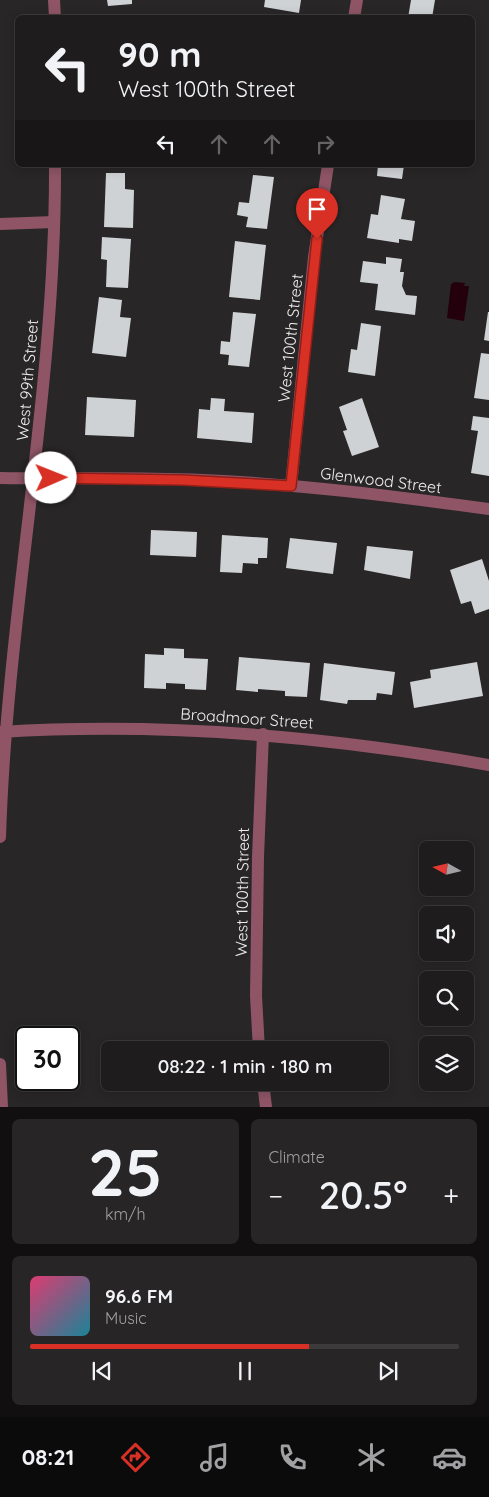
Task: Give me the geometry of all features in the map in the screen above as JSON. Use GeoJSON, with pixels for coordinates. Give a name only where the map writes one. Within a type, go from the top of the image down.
{"type":"FeatureCollection","features":[{"type":"Feature","properties":{"kind":"street"},"geometry":{"type":"LineString","coordinates":[[54,0],[55,15]]}},
{"type":"Feature","properties":{"kind":"street"},"geometry":{"type":"LineString","coordinates":[[354,15],[357,0]]}},
{"type":"Feature","properties":{"kind":"street","name":"West 99th Street"},"geometry":{"type":"LineString","coordinates":[[0,837],[3,732],[45,376],[56,167]]}},
{"type":"Feature","properties":{"kind":"street","name":"West 100th Street"},"geometry":{"type":"LineString","coordinates":[[291,486],[314,257],[328,167]]}},
{"type":"Feature","properties":{"kind":"street"},"geometry":{"type":"LineString","coordinates":[[0,224],[54,222]]}},
{"type":"Feature","properties":{"kind":"street","name":"Glenwood Street"},"geometry":{"type":"LineString","coordinates":[[0,478],[192,480],[291,486],[389,496],[489,510]]}},
{"type":"Feature","properties":{"kind":"street","name":"Broadmoor Street"},"geometry":{"type":"LineString","coordinates":[[3,732],[94,728],[194,730],[263,734],[402,749],[489,765]]}},
{"type":"Feature","properties":{"kind":"street","name":"West 100th Street"},"geometry":{"type":"LineString","coordinates":[[258,1041],[256,996],[258,857],[263,734]]}},
{"type":"Feature","properties":{"kind":"street"},"geometry":{"type":"LineString","coordinates":[[0,1064],[2,1107]]}},
{"type":"Feature","properties":{"kind":"street"},"geometry":{"type":"LineString","coordinates":[[264,1091],[266,1107]]}},
{"type":"Feature","properties":{"kind":"shaded area"},"geometry":{"type":"Polygon","coordinates":[[[455,282],[465,283],[464,286],[469,286],[464,321],[447,318],[451,284],[455,282]]]}},
{"type":"Feature","properties":{"kind":"building"},"geometry":{"type":"Polygon","coordinates":[[[107,0],[132,0],[132,4],[108,6],[107,0]]]}},
{"type":"Feature","properties":{"kind":"building"},"geometry":{"type":"Polygon","coordinates":[[[265,0],[301,0],[299,13],[264,7],[265,0]]]}},
{"type":"Feature","properties":{"kind":"building"},"geometry":{"type":"Polygon","coordinates":[[[411,0],[435,0],[432,15],[408,15],[411,0]]]}},
{"type":"Feature","properties":{"kind":"building"},"geometry":{"type":"Polygon","coordinates":[[[378,167],[404,167],[402,179],[377,176],[378,167]]]}},
{"type":"Feature","properties":{"kind":"building"},"geometry":{"type":"Polygon","coordinates":[[[106,173],[125,173],[125,189],[134,190],[133,228],[104,227],[106,173]]]}},
{"type":"Feature","properties":{"kind":"building"},"geometry":{"type":"Polygon","coordinates":[[[253,175],[274,177],[267,229],[246,227],[248,217],[237,215],[239,202],[249,203],[253,175]]]}},
{"type":"Feature","properties":{"kind":"building"},"geometry":{"type":"Polygon","coordinates":[[[381,195],[405,199],[401,219],[415,221],[412,241],[399,239],[399,243],[367,238],[371,214],[378,215],[381,195]]]}},
{"type":"Feature","properties":{"kind":"building"},"geometry":{"type":"Polygon","coordinates":[[[102,237],[131,239],[128,288],[106,287],[107,260],[101,259],[102,237]]]}},
{"type":"Feature","properties":{"kind":"building"},"geometry":{"type":"Polygon","coordinates":[[[235,241],[266,245],[260,300],[229,297],[235,241]]]}},
{"type":"Feature","properties":{"kind":"building"},"geometry":{"type":"Polygon","coordinates":[[[386,257],[402,259],[400,272],[404,272],[402,286],[406,295],[417,296],[415,315],[375,310],[378,284],[360,282],[363,261],[386,264],[386,257]]]}},
{"type":"Feature","properties":{"kind":"building"},"geometry":{"type":"Polygon","coordinates":[[[99,297],[122,300],[120,317],[131,318],[126,357],[92,353],[99,297]]]}},
{"type":"Feature","properties":{"kind":"building"},"geometry":{"type":"Polygon","coordinates":[[[233,312],[256,314],[249,367],[228,365],[229,355],[220,354],[221,341],[230,342],[233,312]]]}},
{"type":"Feature","properties":{"kind":"building"},"geometry":{"type":"Polygon","coordinates":[[[489,312],[489,341],[484,340],[489,312]]]}},
{"type":"Feature","properties":{"kind":"building"},"geometry":{"type":"Polygon","coordinates":[[[361,323],[381,326],[375,376],[348,372],[351,349],[357,350],[361,323]]]}},
{"type":"Feature","properties":{"kind":"building"},"geometry":{"type":"Polygon","coordinates":[[[481,353],[489,354],[489,400],[474,398],[481,353]]]}},
{"type":"Feature","properties":{"kind":"building"},"geometry":{"type":"Polygon","coordinates":[[[87,397],[136,400],[134,437],[85,435],[87,397]]]}},
{"type":"Feature","properties":{"kind":"building"},"geometry":{"type":"Polygon","coordinates":[[[211,398],[225,399],[224,411],[254,413],[252,443],[197,438],[199,409],[210,410],[211,398]]]}},
{"type":"Feature","properties":{"kind":"building"},"geometry":{"type":"Polygon","coordinates":[[[362,398],[379,447],[352,456],[343,431],[347,430],[339,407],[362,398]]]}},
{"type":"Feature","properties":{"kind":"building"},"geometry":{"type":"Polygon","coordinates":[[[473,416],[489,418],[489,476],[471,473],[478,431],[471,430],[473,416]]]}},
{"type":"Feature","properties":{"kind":"building"},"geometry":{"type":"Polygon","coordinates":[[[151,530],[197,532],[196,557],[150,555],[151,530]]]}},
{"type":"Feature","properties":{"kind":"building"},"geometry":{"type":"Polygon","coordinates":[[[222,535],[268,538],[267,558],[258,558],[258,564],[243,563],[242,573],[220,572],[222,535]]]}},
{"type":"Feature","properties":{"kind":"building"},"geometry":{"type":"Polygon","coordinates":[[[290,538],[337,543],[333,574],[286,568],[290,538]]]}},
{"type":"Feature","properties":{"kind":"building"},"geometry":{"type":"Polygon","coordinates":[[[367,546],[413,551],[410,579],[364,570],[367,546]]]}},
{"type":"Feature","properties":{"kind":"building"},"geometry":{"type":"Polygon","coordinates":[[[482,559],[489,581],[489,609],[475,614],[471,601],[461,604],[450,570],[482,559]]]}},
{"type":"Feature","properties":{"kind":"building"},"geometry":{"type":"Polygon","coordinates":[[[164,648],[184,649],[184,658],[208,659],[206,690],[185,689],[185,684],[166,683],[166,689],[144,688],[145,654],[164,655],[164,648]]]}},
{"type":"Feature","properties":{"kind":"building"},"geometry":{"type":"Polygon","coordinates":[[[239,657],[310,663],[307,697],[285,696],[285,691],[258,689],[258,692],[236,690],[239,657]]]}},
{"type":"Feature","properties":{"kind":"building"},"geometry":{"type":"Polygon","coordinates":[[[477,662],[483,696],[414,708],[410,682],[431,678],[430,670],[477,662]]]}},
{"type":"Feature","properties":{"kind":"building"},"geometry":{"type":"Polygon","coordinates":[[[324,663],[395,672],[392,695],[377,693],[376,700],[348,700],[347,704],[320,700],[324,663]]]}},
{"type":"Feature","properties":{"kind":"route"},"geometry":{"type":"LineString","coordinates":[[51,478],[104,477],[219,481],[291,486],[317,239]]}}]}
